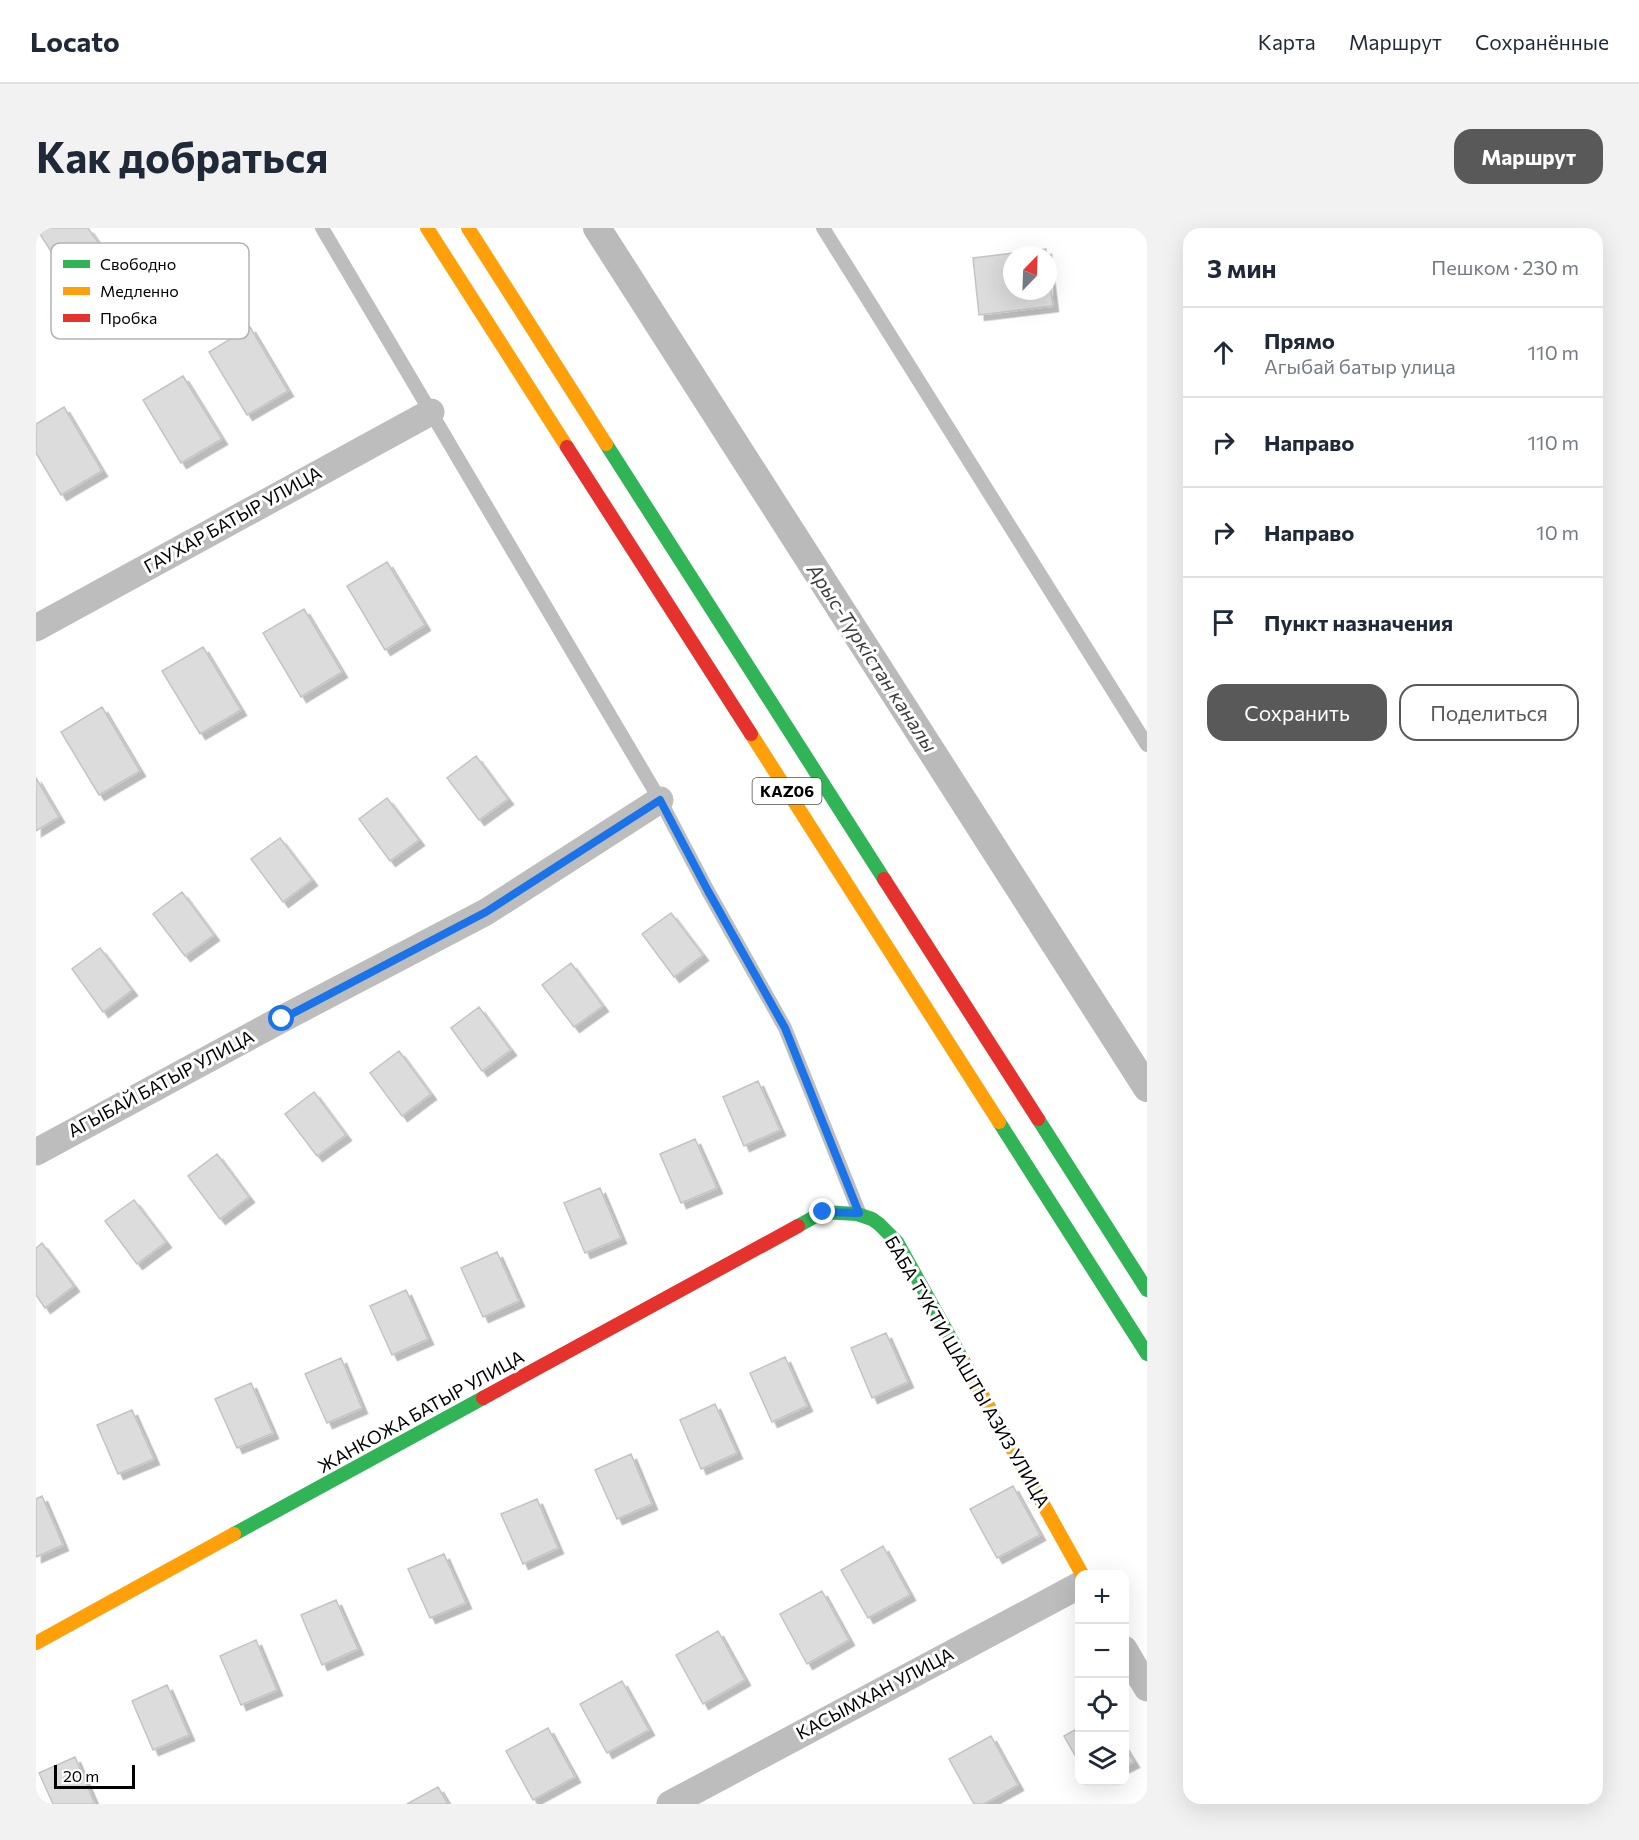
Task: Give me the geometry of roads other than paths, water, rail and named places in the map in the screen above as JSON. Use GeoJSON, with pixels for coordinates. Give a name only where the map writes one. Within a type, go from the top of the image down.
{"type":"FeatureCollection","features":[{"type":"Feature","properties":{"kind":"main road","name":"KАZ06"},"geometry":{"type":"LineString","coordinates":[[427,228],[1147,1354]]}},
{"type":"Feature","properties":{"kind":"main road","name":"KАZ06"},"geometry":{"type":"LineString","coordinates":[[468,228],[1147,1290]]}},
{"type":"Feature","properties":{"kind":"main road","name":"БАБА ТУКТИ ШАШТЫ АЗИЗ УЛИЦА"},"geometry":{"type":"LineString","coordinates":[[823,1212],[859,1213],[879,1222],[897,1242],[1079,1570]]}},
{"type":"Feature","properties":{"kind":"main road","name":"ЖАНКОЖА БАТЫР УЛИЦА"},"geometry":{"type":"LineString","coordinates":[[36,1643],[823,1212]]}},
{"type":"Feature","properties":{"kind":"street","name":"ГАУХАР БАТЫР УЛИЦА"},"geometry":{"type":"LineString","coordinates":[[36,628],[431,412]]}},
{"type":"Feature","properties":{"kind":"street","name":"АГЫБАЙ БАТЫР УЛИЦА"},"geometry":{"type":"LineString","coordinates":[[36,1152],[486,912],[660,800]]}},
{"type":"Feature","properties":{"kind":"street","name":"КАСЫМХАН УЛИЦА"},"geometry":{"type":"LineString","coordinates":[[670,1804],[1075,1588]]}},
{"type":"Feature","properties":{"kind":"street"},"geometry":{"type":"LineString","coordinates":[[1129,1656],[1147,1688]]}},
{"type":"Feature","properties":{"kind":"lane"},"geometry":{"type":"LineString","coordinates":[[322,228],[660,800],[785,1028],[859,1213]]}},
{"type":"Feature","properties":{"kind":"lane"},"geometry":{"type":"LineString","coordinates":[[823,228],[1147,745]]}},
{"type":"Feature","properties":{"kind":"waterway","name":"Арыс-Түркістан каналы"},"geometry":{"type":"LineString","coordinates":[[597,228],[1147,1088]]}}]}
